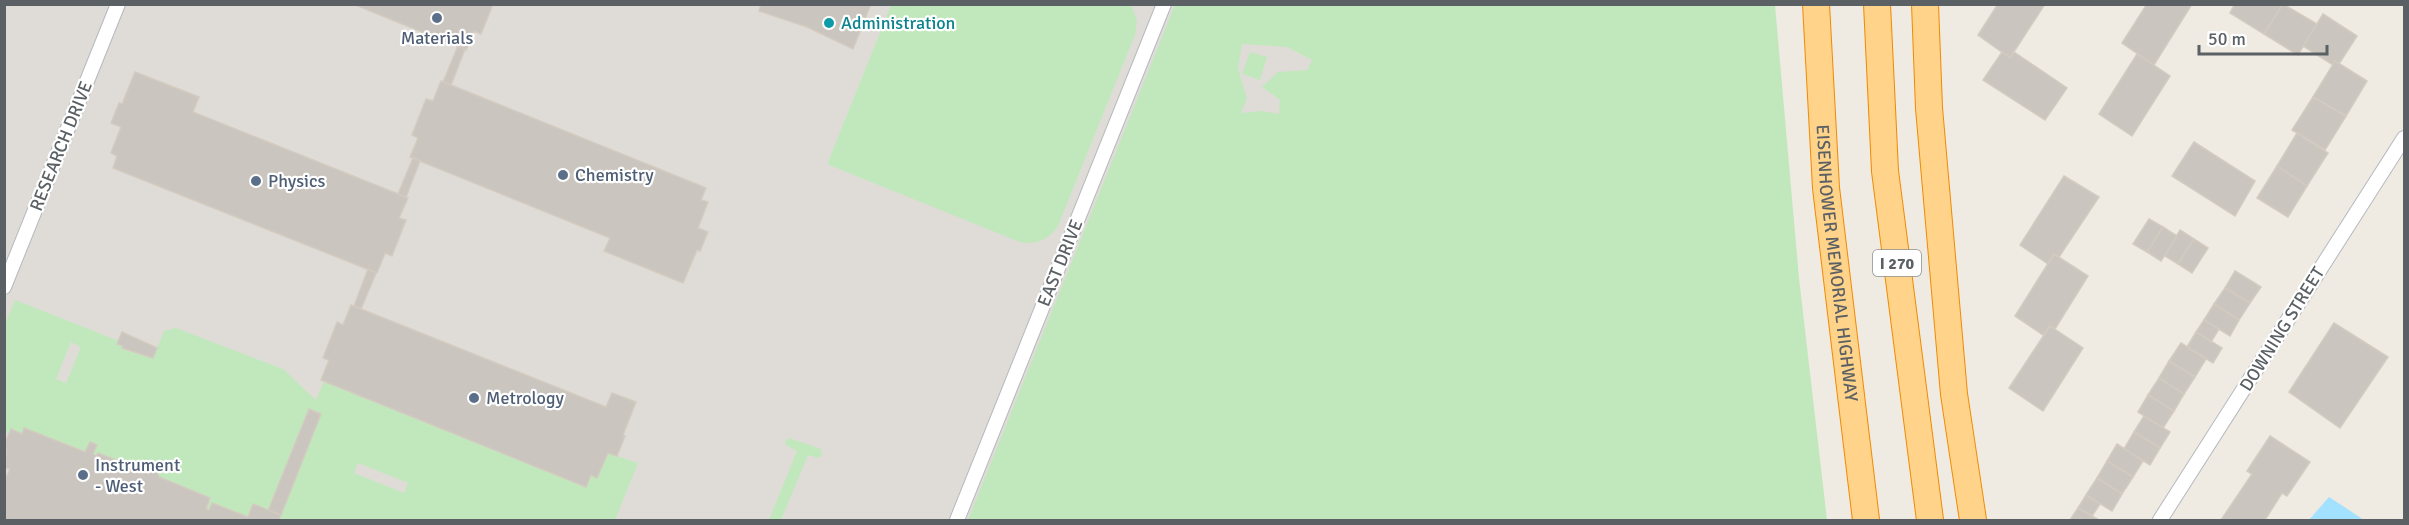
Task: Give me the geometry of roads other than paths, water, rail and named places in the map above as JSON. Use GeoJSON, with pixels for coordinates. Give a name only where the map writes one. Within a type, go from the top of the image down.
{"type":"FeatureCollection","features":[{"type":"Feature","properties":{"kind":"highway","name":"EISENHOWER MEMORIAL HIGHWAY"},"geometry":{"type":"LineString","coordinates":[[1815,4],[1826,188],[1866,520]]}},
{"type":"Feature","properties":{"kind":"highway","name":"I 270"},"geometry":{"type":"LineString","coordinates":[[1877,4],[1885,171],[1930,520]]}},
{"type":"Feature","properties":{"kind":"highway","name":"I 270"},"geometry":{"type":"LineString","coordinates":[[1925,4],[1929,108],[1954,394],[1973,520]]}},
{"type":"Feature","properties":{"kind":"street","name":"RESEARCH DRIVE"},"geometry":{"type":"LineString","coordinates":[[4,287],[118,4]]}},
{"type":"Feature","properties":{"kind":"street","name":"EAST DRIVE"},"geometry":{"type":"LineString","coordinates":[[957,520],[1164,4]]}},
{"type":"Feature","properties":{"kind":"street","name":"DOWNING STREET"},"geometry":{"type":"LineString","coordinates":[[2160,520],[2404,138]]}},
{"type":"Feature","properties":{"kind":"water"},"geometry":{"type":"Polygon","coordinates":[[[2329,497],[2364,520],[2309,520],[2329,497]]]}},
{"type":"Feature","properties":{"kind":"place","name":"Materials"},"geometry":{"type":"Point","coordinates":[437,18]}},
{"type":"Feature","properties":{"kind":"place","name":"Administration"},"geometry":{"type":"Point","coordinates":[829,23]}},
{"type":"Feature","properties":{"kind":"place","name":"Chemistry"},"geometry":{"type":"Point","coordinates":[563,175]}},
{"type":"Feature","properties":{"kind":"place","name":"Physics"},"geometry":{"type":"Point","coordinates":[256,181]}},
{"type":"Feature","properties":{"kind":"place","name":"Metrology"},"geometry":{"type":"Point","coordinates":[474,398]}},
{"type":"Feature","properties":{"kind":"place","name":"Instrument - West"},"geometry":{"type":"Point","coordinates":[83,475]}}]}
